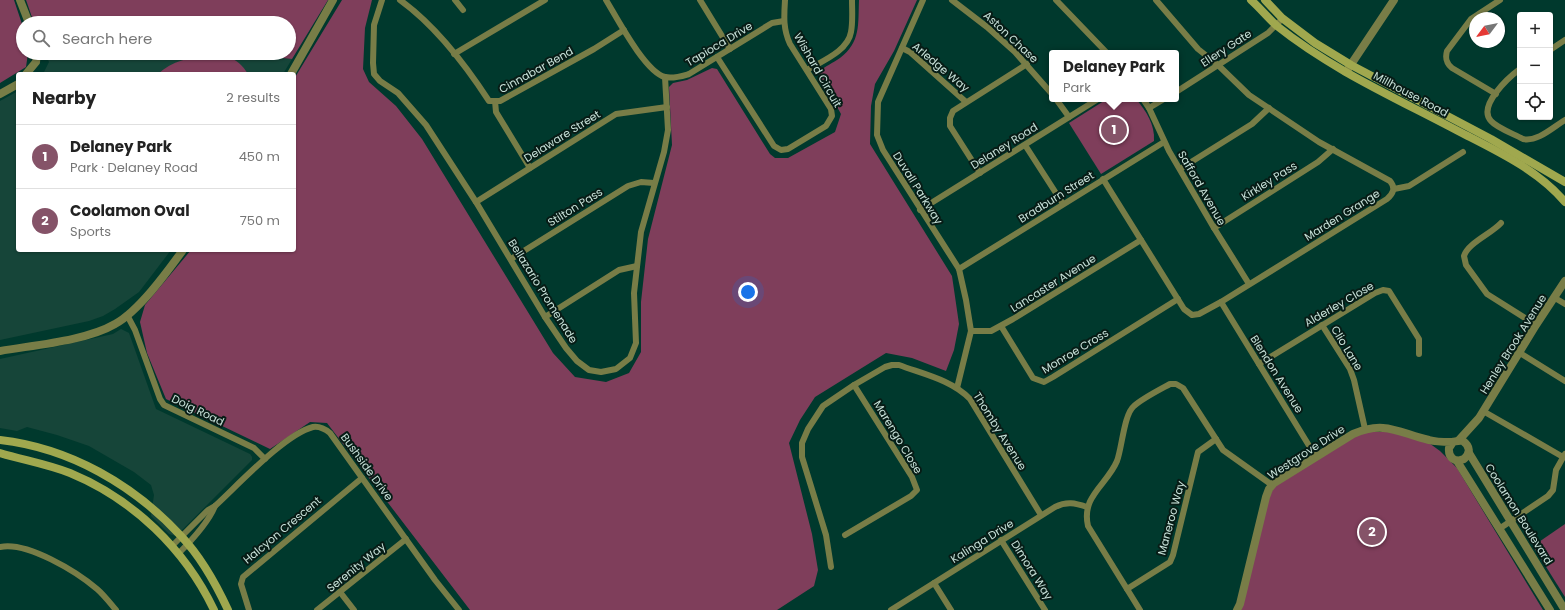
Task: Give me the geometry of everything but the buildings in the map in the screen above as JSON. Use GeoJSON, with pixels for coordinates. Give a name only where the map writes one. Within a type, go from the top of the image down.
{"type":"FeatureCollection","features":[{"type":"Feature","properties":{"kind":"main road","name":"Millhouse Road"},"geometry":{"type":"LineString","coordinates":[[1251,0],[1276,25],[1310,50],[1491,139],[1565,182]]}},
{"type":"Feature","properties":{"kind":"main road","name":"Millhouse Road"},"geometry":{"type":"LineString","coordinates":[[1265,0],[1282,18],[1348,68],[1540,178],[1556,191],[1565,202]]}},
{"type":"Feature","properties":{"kind":"main road"},"geometry":{"type":"LineString","coordinates":[[0,440],[13,441],[64,456],[106,475],[147,503],[181,536],[204,565],[228,610]]}},
{"type":"Feature","properties":{"kind":"main road"},"geometry":{"type":"LineString","coordinates":[[0,453],[48,465],[71,474],[119,499],[140,515],[179,553],[200,584],[214,610]]}},
{"type":"Feature","properties":{"kind":"street"},"geometry":{"type":"LineString","coordinates":[[20,0],[26,16]]}},
{"type":"Feature","properties":{"kind":"street"},"geometry":{"type":"LineString","coordinates":[[292,72],[333,0]]}},
{"type":"Feature","properties":{"kind":"street","name":"Bellazario Promenade"},"geometry":{"type":"LineString","coordinates":[[382,0],[374,25],[374,74],[380,81],[398,93],[426,125],[476,202],[545,317],[566,348],[577,361],[589,370],[601,372],[616,369],[630,358],[636,343],[634,293],[641,232],[664,152],[668,130],[665,77]]}},
{"type":"Feature","properties":{"kind":"street","name":"Cinnabar Bend"},"geometry":{"type":"LineString","coordinates":[[400,0],[409,6],[433,29],[476,81],[489,101],[500,101],[594,49],[624,30]]}},
{"type":"Feature","properties":{"kind":"street"},"geometry":{"type":"LineString","coordinates":[[455,0],[463,10]]}},
{"type":"Feature","properties":{"kind":"street"},"geometry":{"type":"LineString","coordinates":[[454,54],[545,0]]}},
{"type":"Feature","properties":{"kind":"street"},"geometry":{"type":"LineString","coordinates":[[606,0],[646,62],[657,73],[665,77]]}},
{"type":"Feature","properties":{"kind":"street"},"geometry":{"type":"LineString","coordinates":[[700,0],[730,49]]}},
{"type":"Feature","properties":{"kind":"street","name":"Wishard Circuit"},"geometry":{"type":"LineString","coordinates":[[717,57],[774,146],[781,150],[788,149],[826,126],[832,116],[831,109],[790,44],[786,34],[784,22],[785,0]]}},
{"type":"Feature","properties":{"kind":"street"},"geometry":{"type":"LineString","coordinates":[[807,70],[837,52],[848,41],[851,32],[852,0]]}},
{"type":"Feature","properties":{"kind":"street","name":"Duvall Parkway"},"geometry":{"type":"LineString","coordinates":[[924,0],[878,102],[877,135],[883,150],[959,269],[972,331],[957,388]]}},
{"type":"Feature","properties":{"kind":"street","name":"Aston Chase"},"geometry":{"type":"LineString","coordinates":[[952,0],[1004,42],[1027,64],[1049,90]]}},
{"type":"Feature","properties":{"kind":"street","name":"Marden Grange"},"geometry":{"type":"LineString","coordinates":[[1104,179],[1184,309],[1192,315],[1199,314],[1220,302],[1387,199],[1391,196],[1394,189],[1390,180],[1386,177],[1333,149],[1248,95],[1218,65],[1198,49],[1156,0]]}},
{"type":"Feature","properties":{"kind":"street"},"geometry":{"type":"LineString","coordinates":[[1348,68],[1394,0]]}},
{"type":"Feature","properties":{"kind":"street"},"geometry":{"type":"LineString","coordinates":[[1496,94],[1448,65],[1446,56],[1447,51],[1471,19],[1500,0]]}},
{"type":"Feature","properties":{"kind":"street"},"geometry":{"type":"LineString","coordinates":[[1060,1],[1104,50]]}},
{"type":"Feature","properties":{"kind":"street","name":"Ellery Gate"},"geometry":{"type":"LineString","coordinates":[[1179,90],[1268,33],[1282,18]]}},
{"type":"Feature","properties":{"kind":"street","name":"Tapioca Drive"},"geometry":{"type":"LineString","coordinates":[[665,77],[681,77],[689,74],[772,23],[784,22]]}},
{"type":"Feature","properties":{"kind":"street"},"geometry":{"type":"LineString","coordinates":[[1553,48],[1565,40]]}},
{"type":"Feature","properties":{"kind":"street","name":"Arledge Way"},"geometry":{"type":"LineString","coordinates":[[902,48],[910,52],[966,102]]}},
{"type":"Feature","properties":{"kind":"street"},"geometry":{"type":"LineString","coordinates":[[28,72],[36,60]]}},
{"type":"Feature","properties":{"kind":"street"},"geometry":{"type":"LineString","coordinates":[[35,72],[39,68],[42,60]]}},
{"type":"Feature","properties":{"kind":"street"},"geometry":{"type":"LineString","coordinates":[[980,173],[950,126],[950,118],[953,111],[1027,64]]}},
{"type":"Feature","properties":{"kind":"street"},"geometry":{"type":"LineString","coordinates":[[1517,72],[1504,83],[1488,107],[1488,118],[1491,122],[1523,139],[1528,140],[1537,137],[1565,120]]}},
{"type":"Feature","properties":{"kind":"street"},"geometry":{"type":"LineString","coordinates":[[0,94],[16,85]]}},
{"type":"Feature","properties":{"kind":"street"},"geometry":{"type":"LineString","coordinates":[[495,101],[496,112],[530,168]]}},
{"type":"Feature","properties":{"kind":"street"},"geometry":{"type":"LineString","coordinates":[[1058,102],[1069,117]]}},
{"type":"Feature","properties":{"kind":"street","name":"Delaney Road"},"geometry":{"type":"LineString","coordinates":[[920,210],[1093,102]]}},
{"type":"Feature","properties":{"kind":"street","name":"Safford Avenue"},"geometry":{"type":"LineString","coordinates":[[1145,102],[1162,133],[1164,142],[1214,228],[1249,284]]}},
{"type":"Feature","properties":{"kind":"street"},"geometry":{"type":"LineString","coordinates":[[1149,108],[1159,102]]}},
{"type":"Feature","properties":{"kind":"street","name":"Delaware Street"},"geometry":{"type":"LineString","coordinates":[[476,202],[616,114],[667,107]]}},
{"type":"Feature","properties":{"kind":"street"},"geometry":{"type":"LineString","coordinates":[[1180,169],[1252,124],[1268,108]]}},
{"type":"Feature","properties":{"kind":"street","name":"Bradburn Street"},"geometry":{"type":"LineString","coordinates":[[959,269],[1164,142]]}},
{"type":"Feature","properties":{"kind":"street"},"geometry":{"type":"LineString","coordinates":[[1025,145],[1063,204]]}},
{"type":"Feature","properties":{"kind":"street","name":"Kirkley Pass"},"geometry":{"type":"LineString","coordinates":[[1214,228],[1318,162],[1333,149]]}},
{"type":"Feature","properties":{"kind":"street"},"geometry":{"type":"LineString","coordinates":[[1394,189],[1409,186],[1463,152]]}},
{"type":"Feature","properties":{"kind":"street","name":"Stilton Pass"},"geometry":{"type":"LineString","coordinates":[[510,259],[628,186],[641,182],[654,183]]}},
{"type":"Feature","properties":{"kind":"street"},"geometry":{"type":"LineString","coordinates":[[1501,223],[1495,230],[1468,248],[1464,256],[1466,265],[1487,294],[1536,325]]}},
{"type":"Feature","properties":{"kind":"street","name":"Lancaster Avenue"},"geometry":{"type":"LineString","coordinates":[[972,331],[991,331],[1001,326],[1141,240]]}},
{"type":"Feature","properties":{"kind":"street"},"geometry":{"type":"LineString","coordinates":[[0,351],[90,335],[116,324],[127,315],[163,277],[182,252]]}},
{"type":"Feature","properties":{"kind":"street"},"geometry":{"type":"LineString","coordinates":[[545,317],[619,270],[637,266]]}},
{"type":"Feature","properties":{"kind":"street","name":"Henley Brook Avenue"},"geometry":{"type":"LineString","coordinates":[[1456,441],[1484,411],[1536,325],[1565,281]]}},
{"type":"Feature","properties":{"kind":"street","name":"Alderley Close"},"geometry":{"type":"LineString","coordinates":[[1259,364],[1375,293],[1383,290],[1389,291],[1419,339],[1419,354]]}},
{"type":"Feature","properties":{"kind":"street"},"geometry":{"type":"LineString","coordinates":[[1555,298],[1565,304]]}},
{"type":"Feature","properties":{"kind":"street","name":"Monroe Cross"},"geometry":{"type":"LineString","coordinates":[[1001,326],[1033,378],[1044,382],[1178,299]]}},
{"type":"Feature","properties":{"kind":"street","name":"Blendon Avenue"},"geometry":{"type":"LineString","coordinates":[[1220,302],[1316,457]]}},
{"type":"Feature","properties":{"kind":"street","name":"Doig Road"},"geometry":{"type":"LineString","coordinates":[[127,315],[135,330],[160,399],[164,405],[254,448],[265,459]]}},
{"type":"Feature","properties":{"kind":"street","name":"Clio Lane"},"geometry":{"type":"LineString","coordinates":[[1322,325],[1350,369],[1354,380],[1365,429]]}},
{"type":"Feature","properties":{"kind":"street"},"geometry":{"type":"LineString","coordinates":[[1520,353],[1565,381]]}},
{"type":"Feature","properties":{"kind":"street","name":"Thomby Avenue"},"geometry":{"type":"LineString","coordinates":[[831,567],[826,534],[802,457],[802,443],[808,429],[823,406],[854,385],[885,367],[892,365],[899,365],[938,379],[962,390],[970,399],[1042,515]]}},
{"type":"Feature","properties":{"kind":"street"},"geometry":{"type":"LineString","coordinates":[[1140,610],[1088,526],[1086,516],[1087,507],[1094,494],[1116,463],[1121,448],[1128,413],[1134,406],[1170,384],[1176,384],[1183,388],[1223,450],[1272,485]]}},
{"type":"Feature","properties":{"kind":"street","name":"Marengo Close"},"geometry":{"type":"LineString","coordinates":[[845,535],[911,496],[917,490],[912,477],[854,385]]}},
{"type":"Feature","properties":{"kind":"street"},"geometry":{"type":"LineString","coordinates":[[1484,411],[1564,456],[1556,470],[1553,490],[1548,496],[1499,530]]}},
{"type":"Feature","properties":{"kind":"street","name":"Henley Brook Avenue"},"geometry":{"type":"LineString","coordinates":[[1468,450],[1479,418]]}},
{"type":"Feature","properties":{"kind":"street","name":"Bushside Drive"},"geometry":{"type":"LineString","coordinates":[[172,546],[208,510],[215,506],[265,459],[299,433],[313,427],[318,427],[326,429],[330,432],[435,580],[459,610]]}},
{"type":"Feature","properties":{"kind":"street","name":"Westgrove Drive"},"geometry":{"type":"LineString","coordinates":[[1237,610],[1240,604],[1266,497],[1272,485],[1353,434],[1365,429],[1385,428],[1403,431],[1429,440],[1448,452]]}},
{"type":"Feature","properties":{"kind":"street","name":"Maneroo Way"},"geometry":{"type":"LineString","coordinates":[[1127,589],[1170,562],[1198,452],[1216,439]]}},
{"type":"Feature","properties":{"kind":"street","name":"Westgrove Drive"},"geometry":{"type":"LineString","coordinates":[[1429,440],[1456,441]]}},
{"type":"Feature","properties":{"kind":"street"},"geometry":{"type":"LineString","coordinates":[[1458,461],[1464,459],[1468,450],[1463,441],[1456,441],[1450,445],[1448,452],[1452,458],[1458,461],[1499,530],[1550,610]]}},
{"type":"Feature","properties":{"kind":"street","name":"Coolamon Boulevard"},"geometry":{"type":"LineString","coordinates":[[1468,450],[1562,608]]}},
{"type":"Feature","properties":{"kind":"street","name":"Halcyon Crescent"},"geometry":{"type":"LineString","coordinates":[[249,610],[241,584],[243,577],[362,478]]}},
{"type":"Feature","properties":{"kind":"street","name":"Kalinga Drive"},"geometry":{"type":"LineString","coordinates":[[891,610],[1001,540],[1063,503],[1073,503],[1087,507]]}},
{"type":"Feature","properties":{"kind":"street","name":"Bushside Drive"},"geometry":{"type":"LineString","coordinates":[[179,553],[212,515],[215,506]]}},
{"type":"Feature","properties":{"kind":"street","name":"Serenity Way"},"geometry":{"type":"LineString","coordinates":[[317,610],[406,539]]}},
{"type":"Feature","properties":{"kind":"street","name":"Dimora Way"},"geometry":{"type":"LineString","coordinates":[[1001,540],[1045,610]]}},
{"type":"Feature","properties":{"kind":"street"},"geometry":{"type":"LineString","coordinates":[[0,547],[28,549],[65,566],[98,590],[116,610]]}},
{"type":"Feature","properties":{"kind":"street"},"geometry":{"type":"LineString","coordinates":[[934,583],[951,610]]}},
{"type":"Feature","properties":{"kind":"street"},"geometry":{"type":"LineString","coordinates":[[340,592],[354,610]]}},
{"type":"Feature","properties":{"kind":"shaded area"},"geometry":{"type":"Polygon","coordinates":[[[0,0],[14,0],[19,16],[16,16],[16,60],[27,60],[26,67],[0,83],[0,0]]]}},
{"type":"Feature","properties":{"kind":"shaded area"},"geometry":{"type":"Polygon","coordinates":[[[26,0],[328,0],[296,52],[296,16],[32,16],[26,0]]]}},
{"type":"Feature","properties":{"kind":"shaded area"},"geometry":{"type":"Polygon","coordinates":[[[342,0],[372,0],[365,28],[363,69],[369,82],[396,106],[422,139],[553,353],[575,377],[606,382],[629,373],[641,352],[641,302],[648,239],[672,145],[669,87],[673,83],[687,80],[712,68],[717,69],[770,154],[775,158],[788,158],[835,132],[841,114],[819,72],[840,58],[852,46],[857,32],[859,0],[917,0],[894,51],[875,84],[871,106],[870,144],[952,276],[959,324],[954,350],[946,371],[912,358],[886,353],[815,397],[800,420],[789,443],[812,534],[818,570],[814,586],[777,610],[470,610],[327,423],[310,422],[270,449],[166,399],[147,353],[140,322],[145,305],[189,252],[296,252],[296,76],[342,0]]]}},
{"type":"Feature","properties":{"kind":"shaded area"},"geometry":{"type":"Polygon","coordinates":[[[48,60],[291,60],[284,72],[44,72],[49,62],[48,60]]]}},
{"type":"Feature","properties":{"kind":"shaded area"},"geometry":{"type":"Polygon","coordinates":[[[182,60],[235,60],[247,72],[160,72],[182,60]]]}},
{"type":"Feature","properties":{"kind":"shaded area"},"geometry":{"type":"Polygon","coordinates":[[[16,92],[16,252],[169,252],[139,292],[103,316],[89,321],[0,340],[0,101],[16,92]]]}},
{"type":"Feature","properties":{"kind":"shaded area"},"geometry":{"type":"Polygon","coordinates":[[[1102,102],[1138,102],[1149,118],[1153,129],[1154,141],[1101,174],[1069,123],[1102,102]]]}},
{"type":"Feature","properties":{"kind":"shaded area"},"geometry":{"type":"Polygon","coordinates":[[[121,329],[129,333],[156,409],[250,454],[252,457],[252,460],[176,536],[169,534],[151,516],[154,495],[151,485],[134,472],[89,446],[57,435],[27,427],[17,431],[0,428],[0,359],[113,334],[121,329]]]}},
{"type":"Feature","properties":{"kind":"shaded area"},"geometry":{"type":"Polygon","coordinates":[[[1366,432],[1390,432],[1429,443],[1440,451],[1457,468],[1543,610],[1241,610],[1267,500],[1276,484],[1352,438],[1366,432]]]}},
{"type":"Feature","properties":{"kind":"shaded area"},"geometry":{"type":"Polygon","coordinates":[[[1565,524],[1565,597],[1533,546],[1565,524]]]}},
{"type":"Feature","properties":{"kind":"place","name":"Delaney Park"},"geometry":{"type":"Point","coordinates":[1114,130]}},
{"type":"Feature","properties":{"kind":"place","name":"Coolamon Oval"},"geometry":{"type":"Point","coordinates":[1372,532]}}]}
